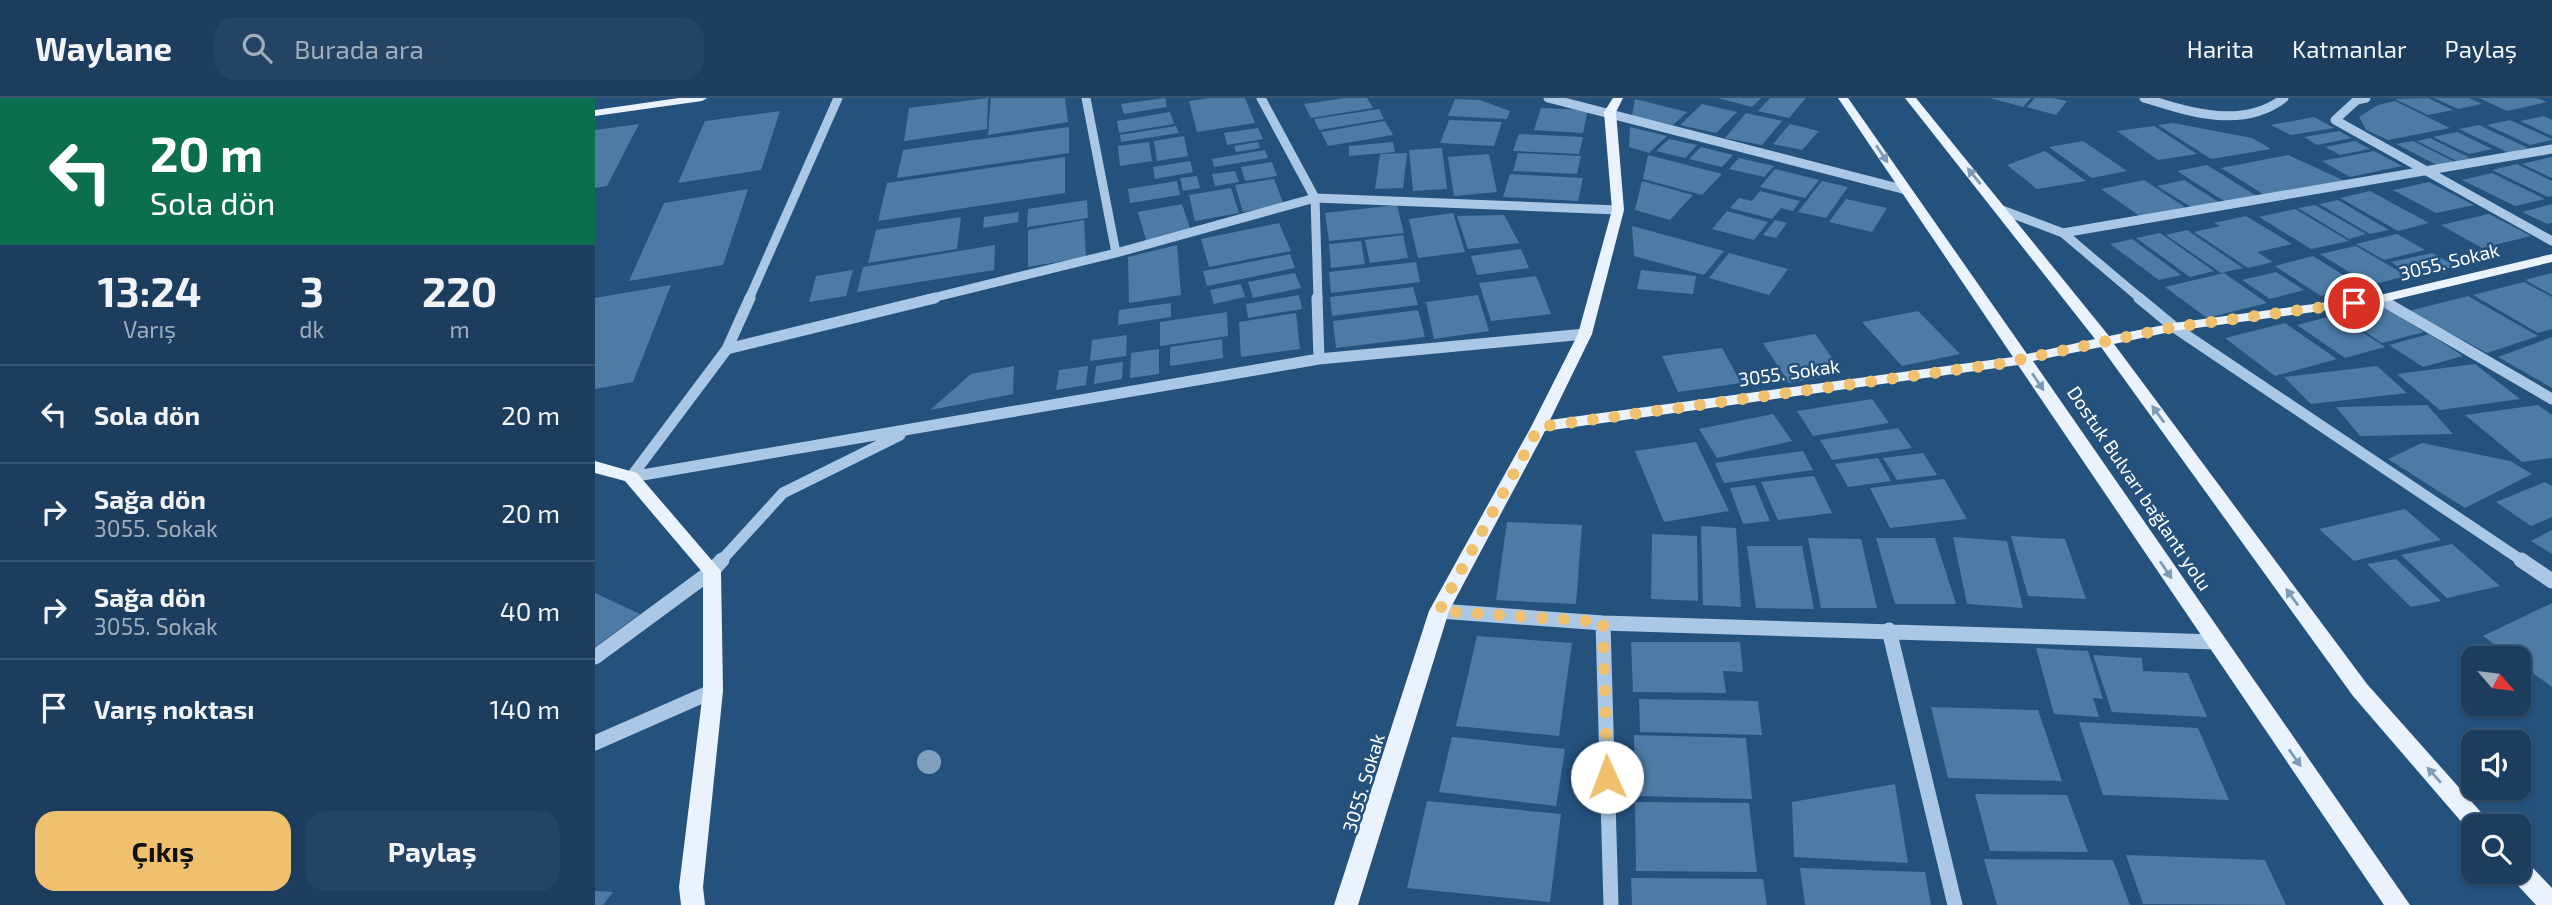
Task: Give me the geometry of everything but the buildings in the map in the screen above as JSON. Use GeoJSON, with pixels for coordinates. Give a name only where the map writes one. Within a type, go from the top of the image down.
{"type":"FeatureCollection","features":[{"type":"Feature","properties":{"kind":"main road"},"geometry":{"type":"LineString","coordinates":[[595,113],[702,98]]}},
{"type":"Feature","properties":{"kind":"main road"},"geometry":{"type":"LineString","coordinates":[[1539,427],[1585,334],[1618,210],[1610,113],[1618,98]]}},
{"type":"Feature","properties":{"kind":"main road","name":"Dostuk Bulvarı bağlantı yolu"},"geometry":{"type":"LineString","coordinates":[[1843,98],[2398,905]]}},
{"type":"Feature","properties":{"kind":"main road"},"geometry":{"type":"LineString","coordinates":[[1910,98],[2105,342],[2360,691],[2468,814]]}},
{"type":"Feature","properties":{"kind":"main road","name":"3055. Sokak"},"geometry":{"type":"LineString","coordinates":[[1346,905],[1439,611],[1539,427],[2022,360],[2174,327],[2380,299],[2552,258]]}},
{"type":"Feature","properties":{"kind":"main road"},"geometry":{"type":"LineString","coordinates":[[595,467],[631,477],[712,571],[713,691],[691,887],[693,905]]}},
{"type":"Feature","properties":{"kind":"main road"},"geometry":{"type":"LineString","coordinates":[[2531,883],[2552,905]]}},
{"type":"Feature","properties":{"kind":"street"},"geometry":{"type":"LineString","coordinates":[[631,477],[727,349],[838,98]]}},
{"type":"Feature","properties":{"kind":"street"},"geometry":{"type":"LineString","coordinates":[[1086,98],[1116,253]]}},
{"type":"Feature","properties":{"kind":"street"},"geometry":{"type":"LineString","coordinates":[[1261,98],[1315,198],[1319,359]]}},
{"type":"Feature","properties":{"kind":"street"},"geometry":{"type":"LineString","coordinates":[[1548,98],[1906,190]]}},
{"type":"Feature","properties":{"kind":"street"},"geometry":{"type":"LineString","coordinates":[[2144,98],[2189,112],[2247,116],[2276,107],[2284,98]]}},
{"type":"Feature","properties":{"kind":"street"},"geometry":{"type":"LineString","coordinates":[[2366,98],[2357,100],[2335,120],[2552,240]]}},
{"type":"Feature","properties":{"kind":"street"},"geometry":{"type":"LineString","coordinates":[[2063,233],[2552,149]]}},
{"type":"Feature","properties":{"kind":"street"},"geometry":{"type":"LineString","coordinates":[[727,349],[1116,253],[1315,198],[1618,210]]}},
{"type":"Feature","properties":{"kind":"street"},"geometry":{"type":"LineString","coordinates":[[2002,210],[2063,233],[2174,327],[2552,581]]}},
{"type":"Feature","properties":{"kind":"street"},"geometry":{"type":"LineString","coordinates":[[2380,299],[2552,398]]}},
{"type":"Feature","properties":{"kind":"street"},"geometry":{"type":"LineString","coordinates":[[631,477],[1319,359],[1585,334]]}},
{"type":"Feature","properties":{"kind":"street"},"geometry":{"type":"LineString","coordinates":[[595,657],[712,571],[783,493],[912,429]]}},
{"type":"Feature","properties":{"kind":"street"},"geometry":{"type":"LineString","coordinates":[[1439,611],[1603,622],[2216,642]]}},
{"type":"Feature","properties":{"kind":"street"},"geometry":{"type":"LineString","coordinates":[[1603,622],[1611,905]]}},
{"type":"Feature","properties":{"kind":"street"},"geometry":{"type":"LineString","coordinates":[[1889,630],[1955,905]]}},
{"type":"Feature","properties":{"kind":"street"},"geometry":{"type":"LineString","coordinates":[[595,743],[713,691]]}},
{"type":"Feature","properties":{"kind":"route"},"geometry":{"type":"LineString","coordinates":[[1607,777],[1603,622],[1439,611],[1539,427],[1999,364],[2174,327],[2354,303]]}}]}
